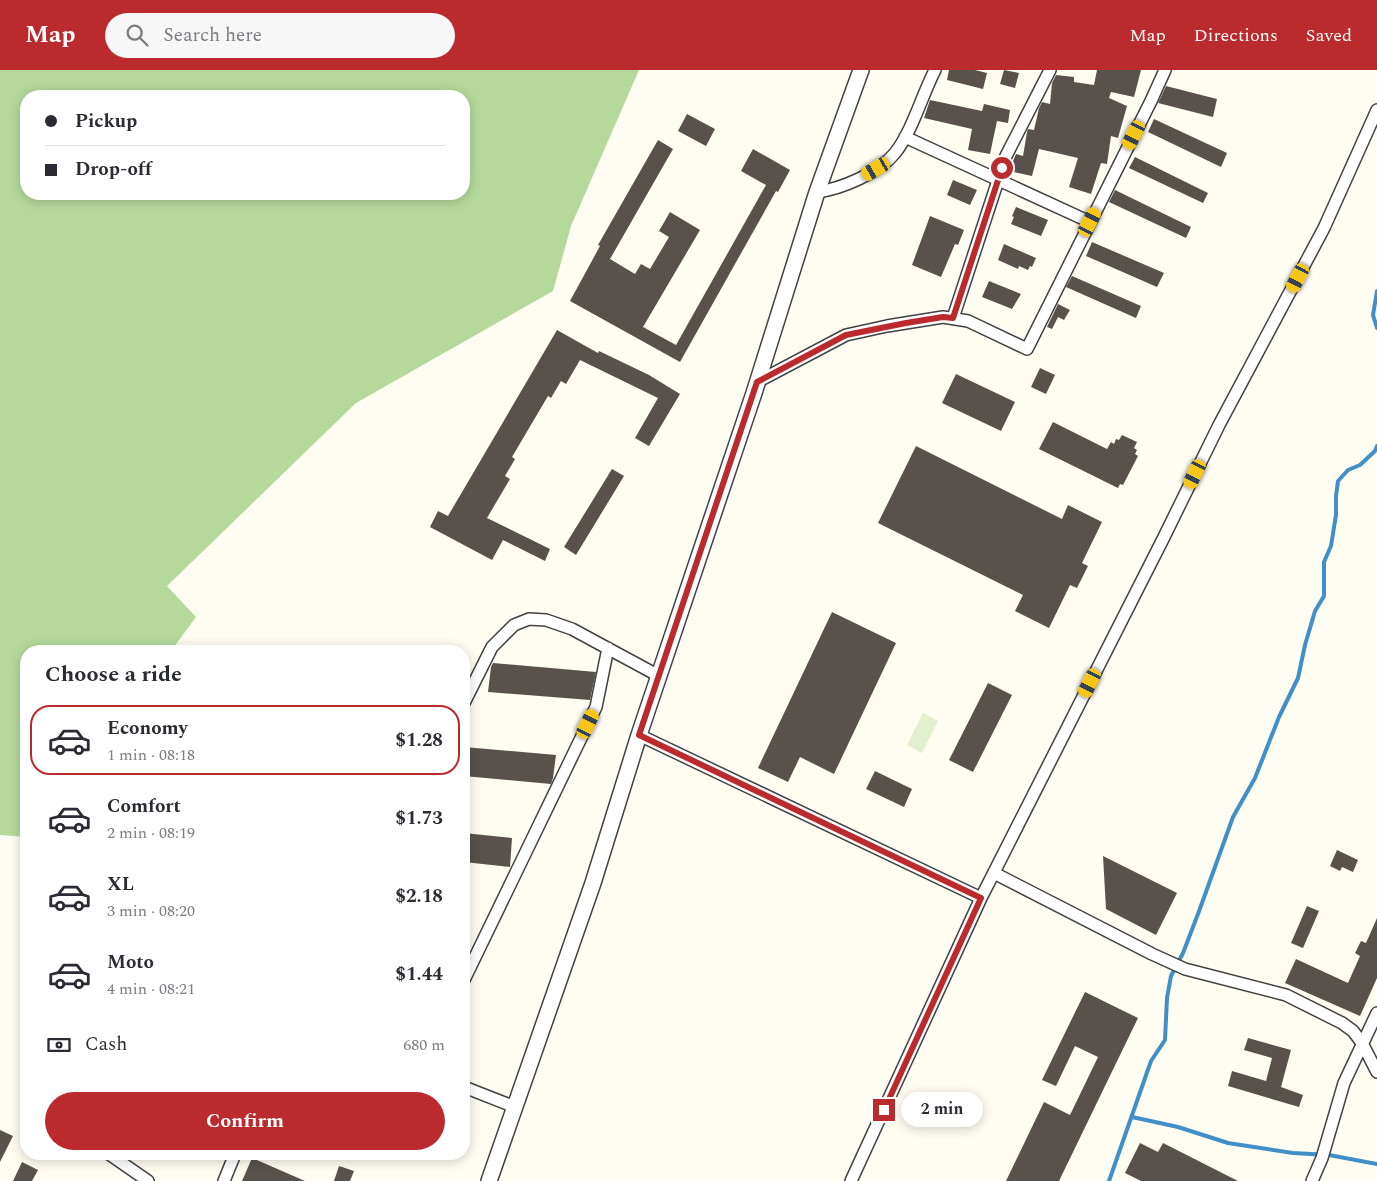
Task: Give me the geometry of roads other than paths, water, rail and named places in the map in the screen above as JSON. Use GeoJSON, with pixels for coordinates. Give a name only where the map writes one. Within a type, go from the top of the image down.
{"type":"FeatureCollection","features":[{"type":"Feature","properties":{"kind":"street"},"geometry":{"type":"LineString","coordinates":[[489,1181],[593,884],[639,735],[757,382],[817,192],[861,70]]}},
{"type":"Feature","properties":{"kind":"street"},"geometry":{"type":"LineString","coordinates":[[817,192],[852,183],[876,169],[894,154],[905,137],[935,70]]}},
{"type":"Feature","properties":{"kind":"street"},"geometry":{"type":"LineString","coordinates":[[953,318],[1006,156],[1050,70]]}},
{"type":"Feature","properties":{"kind":"street"},"geometry":{"type":"LineString","coordinates":[[757,382],[846,335],[943,317],[968,321],[1026,349],[1165,70]]}},
{"type":"Feature","properties":{"kind":"street"},"geometry":{"type":"LineString","coordinates":[[851,1181],[981,898],[1219,425],[1324,228],[1377,110]]}},
{"type":"Feature","properties":{"kind":"street"},"geometry":{"type":"LineString","coordinates":[[905,137],[1090,222]]}},
{"type":"Feature","properties":{"kind":"street"},"geometry":{"type":"LineString","coordinates":[[470,691],[492,647],[514,625],[529,620],[546,620],[572,629],[659,676]]}},
{"type":"Feature","properties":{"kind":"street"},"geometry":{"type":"LineString","coordinates":[[470,968],[596,707],[608,648]]}},
{"type":"Feature","properties":{"kind":"street"},"geometry":{"type":"LineString","coordinates":[[639,735],[981,898]]}},
{"type":"Feature","properties":{"kind":"street"},"geometry":{"type":"LineString","coordinates":[[994,873],[1185,969],[1286,995],[1342,1023],[1353,1031],[1362,1043],[1377,1072]]}},
{"type":"Feature","properties":{"kind":"street"},"geometry":{"type":"LineString","coordinates":[[1312,1181],[1344,1083],[1377,1013]]}},
{"type":"Feature","properties":{"kind":"street"},"geometry":{"type":"LineString","coordinates":[[470,1089],[514,1107]]}},
{"type":"Feature","properties":{"kind":"street"},"geometry":{"type":"LineString","coordinates":[[118,1160],[148,1181]]}},
{"type":"Feature","properties":{"kind":"street"},"geometry":{"type":"LineString","coordinates":[[224,1181],[233,1160]]}},
{"type":"Feature","properties":{"kind":"waterway"},"geometry":{"type":"LineString","coordinates":[[1377,291],[1373,315],[1377,328]]}},
{"type":"Feature","properties":{"kind":"waterway"},"geometry":{"type":"LineString","coordinates":[[1109,1181],[1151,1061],[1165,1040],[1167,998],[1171,976],[1183,953],[1233,817],[1255,778],[1279,717],[1298,678],[1315,611],[1324,596],[1324,562],[1331,546],[1336,515],[1338,481],[1348,470],[1360,465],[1375,451],[1377,446]]}},
{"type":"Feature","properties":{"kind":"waterway"},"geometry":{"type":"LineString","coordinates":[[1132,1117],[1178,1127],[1228,1143],[1293,1153],[1329,1155],[1377,1164]]}}]}
